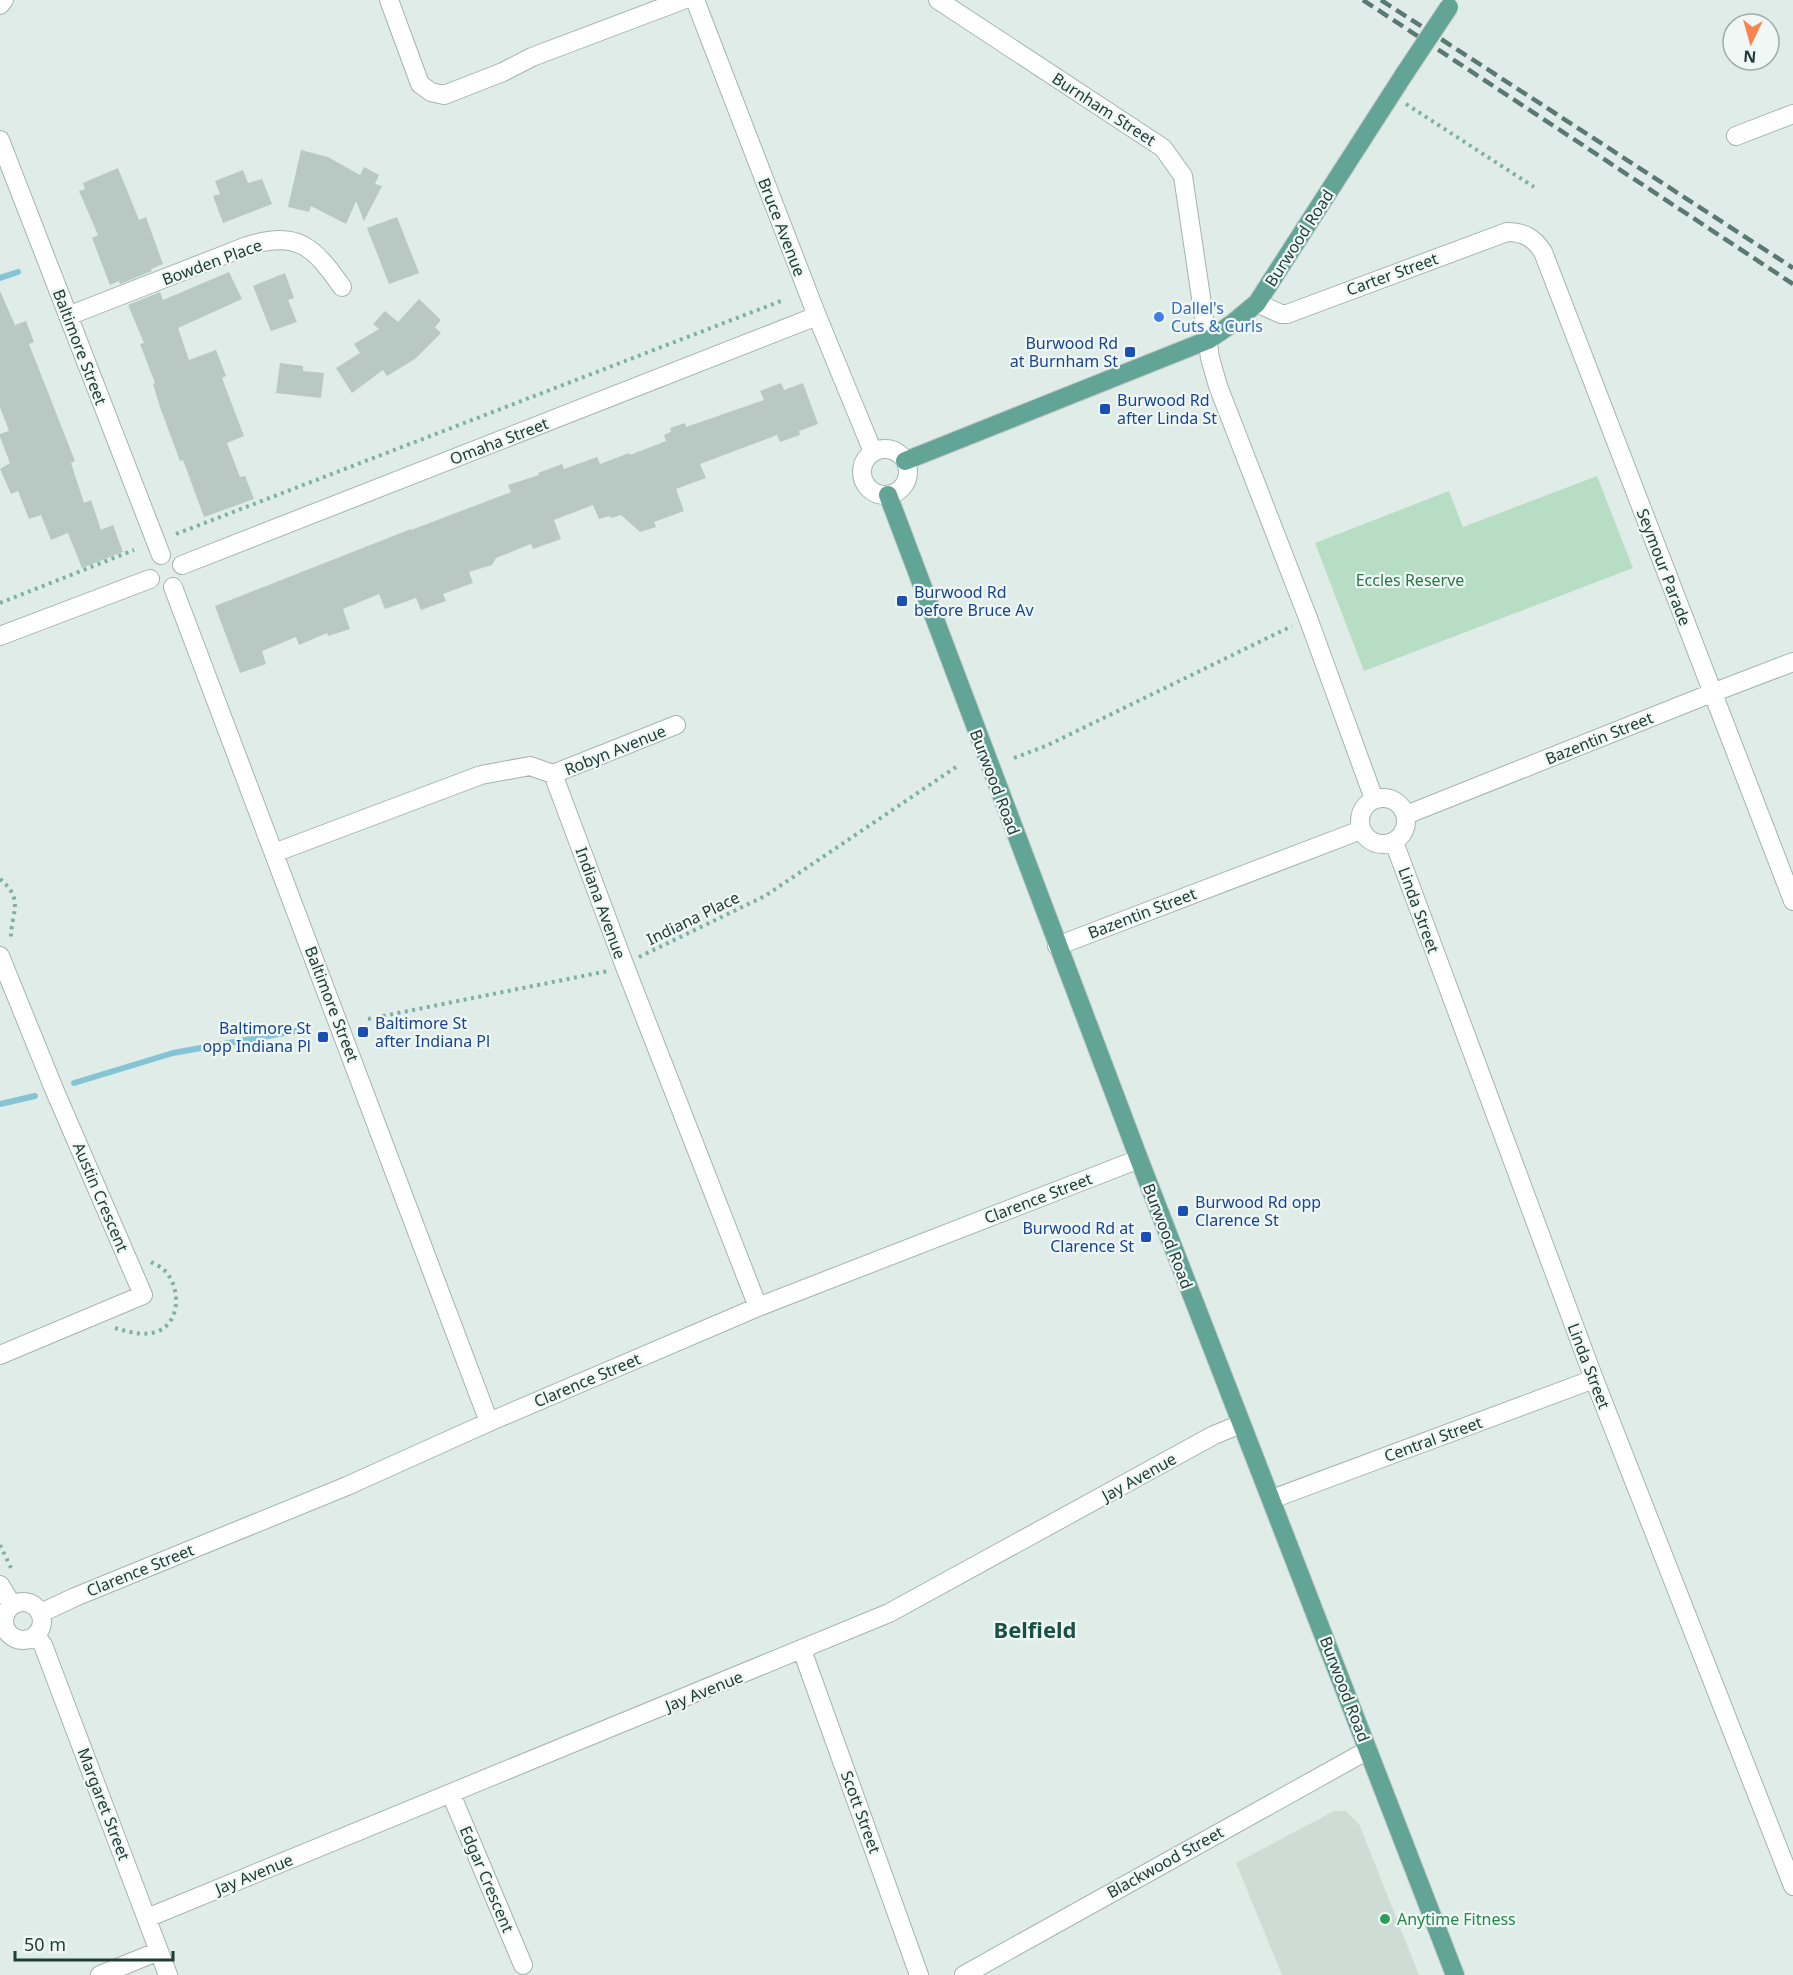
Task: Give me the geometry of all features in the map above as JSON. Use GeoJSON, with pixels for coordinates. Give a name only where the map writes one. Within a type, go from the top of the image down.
{"type":"FeatureCollection","features":[{"type":"Feature","properties":{"kind":"main road","name":"Burwood Road"},"geometry":{"type":"LineString","coordinates":[[905,461],[1208,340],[1233,324],[1257,303],[1452,3]]}},
{"type":"Feature","properties":{"kind":"main road","name":"Burwood Road"},"geometry":{"type":"LineString","coordinates":[[888,495],[1138,1159],[1455,1975]]}},
{"type":"Feature","properties":{"kind":"street"},"geometry":{"type":"LineString","coordinates":[[0,5],[4,0]]}},
{"type":"Feature","properties":{"kind":"street"},"geometry":{"type":"LineString","coordinates":[[389,0],[420,84],[430,92],[444,94],[503,72],[532,57],[683,0]]}},
{"type":"Feature","properties":{"kind":"street","name":"Bruce Avenue"},"geometry":{"type":"LineString","coordinates":[[695,0],[817,316],[873,452]]}},
{"type":"Feature","properties":{"kind":"street","name":"Burnham Street"},"geometry":{"type":"LineString","coordinates":[[938,0],[1163,148],[1183,176],[1208,340]]}},
{"type":"Feature","properties":{"kind":"street"},"geometry":{"type":"LineString","coordinates":[[1736,136],[1793,114]]}},
{"type":"Feature","properties":{"kind":"street","name":"Baltimore Street"},"geometry":{"type":"LineString","coordinates":[[0,140],[160,555]]}},
{"type":"Feature","properties":{"kind":"street","name":"Carter Street"},"geometry":{"type":"LineString","coordinates":[[1257,303],[1281,314],[1287,314],[1507,232],[1518,232],[1530,237]]}},
{"type":"Feature","properties":{"kind":"street","name":"Seymour Parade"},"geometry":{"type":"LineString","coordinates":[[1530,237],[1537,242],[1543,252],[1793,901]]}},
{"type":"Feature","properties":{"kind":"street","name":"Bowden Place"},"geometry":{"type":"LineString","coordinates":[[68,316],[247,246],[276,239],[291,240],[315,253],[324,261],[342,287]]}},
{"type":"Feature","properties":{"kind":"street","name":"Omaha Street"},"geometry":{"type":"LineString","coordinates":[[182,566],[817,316]]}},
{"type":"Feature","properties":{"kind":"street"},"geometry":{"type":"LineString","coordinates":[[1208,340],[1210,358],[1218,386],[1308,618],[1374,799]]}},
{"type":"Feature","properties":{"kind":"street"},"geometry":{"type":"LineString","coordinates":[[884,448],[892,449],[903,457],[908,474],[907,481],[902,488],[888,495],[873,493],[863,481],[862,467],[873,452],[884,448]]}},
{"type":"Feature","properties":{"kind":"street"},"geometry":{"type":"LineString","coordinates":[[160,555],[171,555],[180,561],[183,575],[173,587],[162,589],[153,584],[150,579],[151,562],[160,555]]}},
{"type":"Feature","properties":{"kind":"street"},"geometry":{"type":"LineString","coordinates":[[0,636],[150,579]]}},
{"type":"Feature","properties":{"kind":"street","name":"Baltimore Street"},"geometry":{"type":"LineString","coordinates":[[173,587],[489,1422]]}},
{"type":"Feature","properties":{"kind":"street","name":"Bazentin Street"},"geometry":{"type":"LineString","coordinates":[[1406,815],[1793,662]]}},
{"type":"Feature","properties":{"kind":"street","name":"Robyn Avenue"},"geometry":{"type":"LineString","coordinates":[[553,774],[676,725]]}},
{"type":"Feature","properties":{"kind":"street"},"geometry":{"type":"LineString","coordinates":[[274,853],[481,775],[530,766],[553,774]]}},
{"type":"Feature","properties":{"kind":"street","name":"Indiana Avenue"},"geometry":{"type":"LineString","coordinates":[[553,774],[624,964],[758,1307]]}},
{"type":"Feature","properties":{"kind":"street"},"geometry":{"type":"LineString","coordinates":[[1382,797],[1395,800],[1406,815],[1405,830],[1394,842],[1379,844],[1366,836],[1362,830],[1360,822],[1363,809],[1374,799],[1382,797]]}},
{"type":"Feature","properties":{"kind":"street","name":"Bazentin Street"},"geometry":{"type":"LineString","coordinates":[[1057,946],[1362,830]]}},
{"type":"Feature","properties":{"kind":"street","name":"Linda Street"},"geometry":{"type":"LineString","coordinates":[[1394,842],[1594,1379],[1793,1886]]}},
{"type":"Feature","properties":{"kind":"street","name":"Austin Crescent"},"geometry":{"type":"LineString","coordinates":[[0,956],[142,1295],[0,1355]]}},
{"type":"Feature","properties":{"kind":"street","name":"Clarence Street"},"geometry":{"type":"LineString","coordinates":[[41,1613],[347,1486],[489,1422],[758,1307],[1138,1159]]}},
{"type":"Feature","properties":{"kind":"street","name":"Central Street"},"geometry":{"type":"LineString","coordinates":[[1272,1499],[1594,1379]]}},
{"type":"Feature","properties":{"kind":"street","name":"Jay Avenue"},"geometry":{"type":"LineString","coordinates":[[147,1918],[890,1613],[1214,1435],[1241,1424]]}},
{"type":"Feature","properties":{"kind":"street"},"geometry":{"type":"LineString","coordinates":[[7,1580],[12,1605]]}},
{"type":"Feature","properties":{"kind":"street"},"geometry":{"type":"LineString","coordinates":[[17,1602],[29,1602],[34,1604],[41,1613],[42,1626],[36,1636],[30,1639],[17,1639],[2,1626],[5,1614],[12,1605],[17,1602]]}},
{"type":"Feature","properties":{"kind":"street","name":"Margaret Street"},"geometry":{"type":"LineString","coordinates":[[36,1636],[43,1646],[168,1975]]}},
{"type":"Feature","properties":{"kind":"street","name":"Scott Street"},"geometry":{"type":"LineString","coordinates":[[802,1650],[919,1975]]}},
{"type":"Feature","properties":{"kind":"street","name":"Blackwood Street"},"geometry":{"type":"LineString","coordinates":[[964,1975],[1368,1750]]}},
{"type":"Feature","properties":{"kind":"street","name":"Edgar Crescent"},"geometry":{"type":"LineString","coordinates":[[451,1794],[523,1965]]}},
{"type":"Feature","properties":{"kind":"street"},"geometry":{"type":"LineString","coordinates":[[100,1975],[159,1951]]}},
{"type":"Feature","properties":{"kind":"path"},"geometry":{"type":"LineString","coordinates":[[1406,103],[1534,188]]}},
{"type":"Feature","properties":{"kind":"path"},"geometry":{"type":"LineString","coordinates":[[176,534],[781,301]]}},
{"type":"Feature","properties":{"kind":"path"},"geometry":{"type":"LineString","coordinates":[[0,603],[134,550]]}},
{"type":"Feature","properties":{"kind":"path"},"geometry":{"type":"LineString","coordinates":[[1014,758],[1046,746],[1308,618]]}},
{"type":"Feature","properties":{"kind":"path","name":"Indiana Place"},"geometry":{"type":"LineString","coordinates":[[368,1019],[602,974],[765,896],[959,765]]}},
{"type":"Feature","properties":{"kind":"path"},"geometry":{"type":"LineString","coordinates":[[0,1545],[7,1580]]}},
{"type":"Feature","properties":{"kind":"shaded area"},"geometry":{"type":"Polygon","coordinates":[[[1334,1811],[1346,1811],[1359,1824],[1419,1975],[1282,1975],[1236,1863],[1334,1811]]]}},
{"type":"Feature","properties":{"kind":"green space","name":"Eccles Reserve"},"geometry":{"type":"Polygon","coordinates":[[[1597,476],[1633,568],[1364,671],[1315,543],[1449,491],[1463,527],[1597,476]]]}},
{"type":"Feature","properties":{"kind":"building"},"geometry":{"type":"Polygon","coordinates":[[[301,150],[328,157],[360,175],[364,167],[379,175],[375,184],[382,186],[364,221],[356,201],[346,224],[311,206],[309,212],[288,207],[301,150]]]}},
{"type":"Feature","properties":{"kind":"building"},"geometry":{"type":"Polygon","coordinates":[[[118,168],[139,220],[146,217],[163,264],[120,284],[119,281],[110,285],[92,238],[98,235],[79,191],[85,189],[83,183],[118,168]]]}},
{"type":"Feature","properties":{"kind":"building"},"geometry":{"type":"Polygon","coordinates":[[[243,170],[248,183],[262,179],[272,204],[223,223],[213,196],[220,194],[215,181],[243,170]]]}},
{"type":"Feature","properties":{"kind":"building"},"geometry":{"type":"Polygon","coordinates":[[[397,217],[419,273],[389,284],[367,228],[397,217]]]}},
{"type":"Feature","properties":{"kind":"building"},"geometry":{"type":"Polygon","coordinates":[[[229,272],[242,299],[178,328],[189,360],[216,350],[226,376],[222,378],[244,436],[227,443],[240,477],[245,476],[254,499],[204,517],[160,407],[153,384],[155,383],[140,344],[144,343],[128,305],[160,292],[163,300],[229,272]]]}},
{"type":"Feature","properties":{"kind":"building"},"geometry":{"type":"Polygon","coordinates":[[[285,273],[294,298],[288,300],[297,322],[271,331],[253,286],[285,273]]]}},
{"type":"Feature","properties":{"kind":"building"},"geometry":{"type":"Polygon","coordinates":[[[0,291],[15,325],[26,321],[34,342],[29,344],[75,461],[71,463],[84,503],[91,500],[101,530],[113,525],[123,552],[82,568],[68,533],[51,540],[41,515],[29,519],[18,491],[11,494],[0,469],[10,463],[0,437],[0,434],[9,431],[0,407],[0,291]]]}},
{"type":"Feature","properties":{"kind":"building"},"geometry":{"type":"Polygon","coordinates":[[[419,299],[441,320],[435,327],[441,333],[415,359],[387,376],[383,370],[352,393],[336,368],[360,353],[354,344],[379,329],[373,324],[385,311],[398,322],[419,299]]]}},
{"type":"Feature","properties":{"kind":"building"},"geometry":{"type":"Polygon","coordinates":[[[280,363],[303,366],[303,371],[324,373],[321,398],[276,393],[280,363]]]}},
{"type":"Feature","properties":{"kind":"building"},"geometry":{"type":"Polygon","coordinates":[[[781,383],[784,390],[803,383],[818,424],[799,431],[800,435],[780,442],[777,435],[700,464],[706,478],[676,489],[684,511],[654,522],[656,527],[640,532],[621,515],[599,519],[593,505],[554,520],[561,539],[533,549],[531,544],[496,558],[492,565],[469,572],[473,583],[443,594],[446,601],[421,610],[416,598],[385,609],[379,594],[343,609],[350,629],[328,636],[327,633],[299,645],[296,637],[262,651],[266,664],[240,673],[215,606],[511,492],[508,485],[539,475],[538,473],[562,464],[564,469],[597,457],[600,464],[666,441],[664,435],[671,432],[670,428],[685,423],[686,427],[764,400],[760,391],[781,383]]]}},
{"type":"Feature","properties":{"kind":"waterway"},"geometry":{"type":"LineString","coordinates":[[0,278],[18,272]]}},
{"type":"Feature","properties":{"kind":"waterway"},"geometry":{"type":"LineString","coordinates":[[74,1083],[173,1053],[307,1029]]}},
{"type":"Feature","properties":{"kind":"waterway"},"geometry":{"type":"LineString","coordinates":[[0,1104],[35,1096]]}},
{"type":"Feature","properties":{"kind":"railway"},"geometry":{"type":"LineString","coordinates":[[1363,0],[1793,284]]}},
{"type":"Feature","properties":{"kind":"railway"},"geometry":{"type":"LineString","coordinates":[[1381,0],[1793,268]]}},
{"type":"Feature","properties":{"kind":"place","name":"Dallel's Cuts & Curls"},"geometry":{"type":"Point","coordinates":[1159,317]}},
{"type":"Feature","properties":{"kind":"place","name":"Burwood Rd at Burnham St"},"geometry":{"type":"Point","coordinates":[1130,352]}},
{"type":"Feature","properties":{"kind":"place","name":"Burwood Rd after Linda St"},"geometry":{"type":"Point","coordinates":[1105,409]}},
{"type":"Feature","properties":{"kind":"place","name":"Burwood Rd before Bruce Av"},"geometry":{"type":"Point","coordinates":[902,601]}},
{"type":"Feature","properties":{"kind":"place","name":"Baltimore St after Indiana Pl"},"geometry":{"type":"Point","coordinates":[363,1032]}},
{"type":"Feature","properties":{"kind":"place","name":"Baltimore St opp Indiana Pl"},"geometry":{"type":"Point","coordinates":[323,1037]}},
{"type":"Feature","properties":{"kind":"place","name":"Burwood Rd opp Clarence St"},"geometry":{"type":"Point","coordinates":[1183,1211]}},
{"type":"Feature","properties":{"kind":"place","name":"Burwood Rd at Clarence St"},"geometry":{"type":"Point","coordinates":[1146,1237]}},
{"type":"Feature","properties":{"kind":"place","name":"Anytime Fitness"},"geometry":{"type":"Point","coordinates":[1385,1919]}},
{"type":"Feature","properties":{"kind":"district","name":"Belfield"},"geometry":{"type":"Point","coordinates":[1035,1629]}}]}
